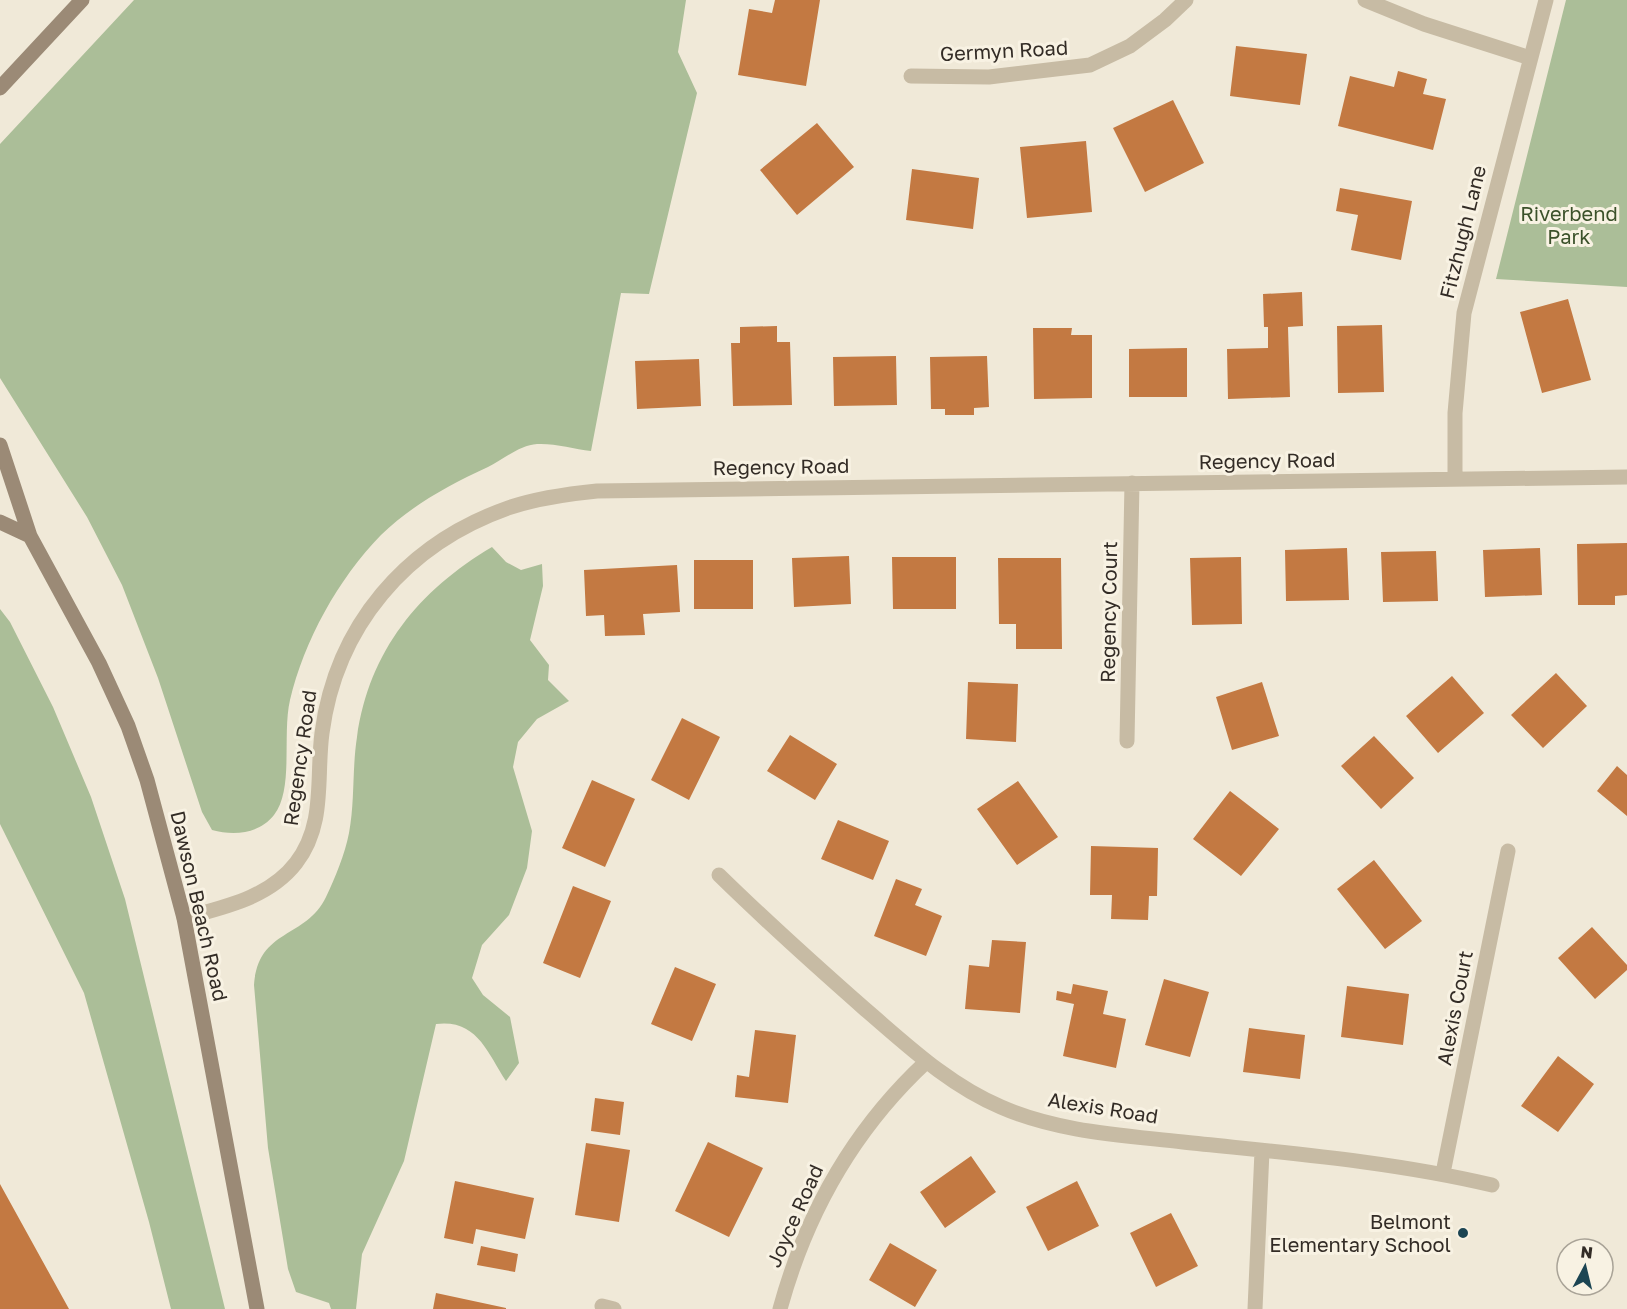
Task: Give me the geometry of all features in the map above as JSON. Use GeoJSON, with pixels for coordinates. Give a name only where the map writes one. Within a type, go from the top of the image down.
{"type":"FeatureCollection","features":[{"type":"Feature","properties":{"kind":"street"},"geometry":{"type":"LineString","coordinates":[[0,88],[82,0]]}},
{"type":"Feature","properties":{"kind":"street","name":"Germyn Road"},"geometry":{"type":"LineString","coordinates":[[911,76],[989,76],[1090,65],[1130,46],[1165,20],[1186,0]]}},
{"type":"Feature","properties":{"kind":"street"},"geometry":{"type":"LineString","coordinates":[[1365,0],[1424,24],[1530,58]]}},
{"type":"Feature","properties":{"kind":"street","name":"Fitzhugh Lane"},"geometry":{"type":"LineString","coordinates":[[1455,479],[1455,413],[1464,313],[1546,0]]}},
{"type":"Feature","properties":{"kind":"street","name":"Dawson Beach Road"},"geometry":{"type":"LineString","coordinates":[[0,445],[30,536],[99,663],[128,726],[147,780],[184,918],[257,1309]]}},
{"type":"Feature","properties":{"kind":"street","name":"Regency Road"},"geometry":{"type":"LineString","coordinates":[[184,918],[251,897],[271,886],[296,863],[314,830],[318,809],[322,735],[332,681],[359,623],[379,595],[407,568],[439,543],[474,522],[509,508],[554,496],[597,491],[1627,477]]}},
{"type":"Feature","properties":{"kind":"street","name":"Regency Court"},"geometry":{"type":"LineString","coordinates":[[1127,741],[1132,483]]}},
{"type":"Feature","properties":{"kind":"street"},"geometry":{"type":"LineString","coordinates":[[0,522],[30,536]]}},
{"type":"Feature","properties":{"kind":"street","name":"Alexis Court"},"geometry":{"type":"LineString","coordinates":[[1443,1173],[1508,851]]}},
{"type":"Feature","properties":{"kind":"street","name":"Alexis Road"},"geometry":{"type":"LineString","coordinates":[[719,875],[782,936],[926,1062],[957,1084],[1001,1107],[1048,1123],[1096,1132],[1355,1160],[1443,1173],[1492,1185]]}},
{"type":"Feature","properties":{"kind":"street","name":"Joyce Road"},"geometry":{"type":"LineString","coordinates":[[780,1309],[815,1213],[840,1164],[872,1118],[926,1062]]}},
{"type":"Feature","properties":{"kind":"street"},"geometry":{"type":"LineString","coordinates":[[1255,1309],[1262,1151]]}},
{"type":"Feature","properties":{"kind":"green space"},"geometry":{"type":"Polygon","coordinates":[[[134,0],[686,0],[678,52],[697,93],[649,294],[621,293],[591,451],[544,444],[524,447],[431,496],[393,524],[365,552],[325,612],[296,678],[288,714],[286,777],[280,804],[268,821],[246,832],[229,833],[212,830],[202,812],[158,678],[122,585],[87,517],[0,378],[0,144],[134,0]]]}},
{"type":"Feature","properties":{"kind":"green space","name":"Riverbend Park"},"geometry":{"type":"Polygon","coordinates":[[[1566,0],[1627,0],[1627,287],[1496,279],[1566,0]]]}},
{"type":"Feature","properties":{"kind":"green space"},"geometry":{"type":"Polygon","coordinates":[[[492,547],[506,562],[521,570],[542,564],[543,586],[530,640],[549,665],[548,680],[569,701],[537,719],[518,742],[513,767],[532,831],[527,868],[509,915],[482,945],[472,978],[483,995],[510,1017],[519,1063],[506,1081],[486,1049],[471,1032],[450,1024],[436,1024],[404,1161],[362,1254],[356,1309],[331,1309],[329,1303],[296,1292],[288,1269],[268,1148],[254,985],[257,967],[264,953],[273,943],[317,911],[336,874],[349,833],[355,749],[363,706],[386,650],[420,603],[466,564],[492,547]]]}},
{"type":"Feature","properties":{"kind":"green space"},"geometry":{"type":"Polygon","coordinates":[[[0,609],[10,622],[53,707],[91,797],[125,899],[225,1309],[171,1309],[149,1222],[84,993],[0,824],[0,609]]]}},
{"type":"Feature","properties":{"kind":"building"},"geometry":{"type":"Polygon","coordinates":[[[775,0],[820,0],[806,86],[738,75],[749,9],[772,13],[775,0]]]}},
{"type":"Feature","properties":{"kind":"building"},"geometry":{"type":"Polygon","coordinates":[[[1236,46],[1307,54],[1300,105],[1230,96],[1236,46]]]}},
{"type":"Feature","properties":{"kind":"building"},"geometry":{"type":"Polygon","coordinates":[[[1398,71],[1427,79],[1423,94],[1446,99],[1433,150],[1338,126],[1350,76],[1394,87],[1398,71]]]}},
{"type":"Feature","properties":{"kind":"building"},"geometry":{"type":"Polygon","coordinates":[[[1173,100],[1204,163],[1145,192],[1113,128],[1173,100]]]}},
{"type":"Feature","properties":{"kind":"building"},"geometry":{"type":"Polygon","coordinates":[[[817,123],[854,167],[797,215],[760,170],[817,123]]]}},
{"type":"Feature","properties":{"kind":"building"},"geometry":{"type":"Polygon","coordinates":[[[1086,141],[1092,212],[1027,218],[1020,147],[1086,141]]]}},
{"type":"Feature","properties":{"kind":"building"},"geometry":{"type":"Polygon","coordinates":[[[912,169],[979,178],[973,229],[906,220],[912,169]]]}},
{"type":"Feature","properties":{"kind":"building"},"geometry":{"type":"Polygon","coordinates":[[[1340,188],[1412,201],[1401,260],[1351,250],[1358,215],[1336,211],[1340,188]]]}},
{"type":"Feature","properties":{"kind":"building"},"geometry":{"type":"Polygon","coordinates":[[[1302,292],[1303,326],[1288,327],[1290,397],[1228,399],[1227,349],[1268,348],[1268,327],[1264,327],[1263,294],[1302,292]]]}},
{"type":"Feature","properties":{"kind":"building"},"geometry":{"type":"Polygon","coordinates":[[[1568,299],[1591,380],[1542,393],[1520,312],[1568,299]]]}},
{"type":"Feature","properties":{"kind":"building"},"geometry":{"type":"Polygon","coordinates":[[[1382,325],[1384,392],[1338,393],[1337,326],[1382,325]]]}},
{"type":"Feature","properties":{"kind":"building"},"geometry":{"type":"Polygon","coordinates":[[[777,326],[777,342],[790,342],[792,405],[733,406],[731,343],[740,343],[740,327],[777,326]]]}},
{"type":"Feature","properties":{"kind":"building"},"geometry":{"type":"Polygon","coordinates":[[[1033,328],[1072,328],[1071,335],[1092,335],[1092,398],[1034,399],[1033,328]]]}},
{"type":"Feature","properties":{"kind":"building"},"geometry":{"type":"Polygon","coordinates":[[[1187,348],[1187,397],[1129,397],[1129,349],[1187,348]]]}},
{"type":"Feature","properties":{"kind":"building"},"geometry":{"type":"Polygon","coordinates":[[[896,356],[897,405],[834,406],[833,357],[896,356]]]}},
{"type":"Feature","properties":{"kind":"building"},"geometry":{"type":"Polygon","coordinates":[[[987,356],[989,407],[974,408],[974,415],[945,415],[945,409],[931,409],[930,357],[987,356]]]}},
{"type":"Feature","properties":{"kind":"building"},"geometry":{"type":"Polygon","coordinates":[[[699,359],[701,406],[637,409],[635,361],[699,359]]]}},
{"type":"Feature","properties":{"kind":"building"},"geometry":{"type":"Polygon","coordinates":[[[1627,543],[1627,595],[1615,596],[1615,605],[1578,605],[1577,544],[1627,543]]]}},
{"type":"Feature","properties":{"kind":"building"},"geometry":{"type":"Polygon","coordinates":[[[1347,548],[1349,600],[1286,601],[1285,550],[1347,548]]]}},
{"type":"Feature","properties":{"kind":"building"},"geometry":{"type":"Polygon","coordinates":[[[1540,548],[1542,595],[1485,597],[1483,550],[1540,548]]]}},
{"type":"Feature","properties":{"kind":"building"},"geometry":{"type":"Polygon","coordinates":[[[1436,551],[1438,601],[1383,602],[1381,552],[1436,551]]]}},
{"type":"Feature","properties":{"kind":"building"},"geometry":{"type":"Polygon","coordinates":[[[849,556],[851,604],[794,607],[792,558],[849,556]]]}},
{"type":"Feature","properties":{"kind":"building"},"geometry":{"type":"Polygon","coordinates":[[[892,557],[956,557],[956,609],[893,609],[892,557]]]}},
{"type":"Feature","properties":{"kind":"building"},"geometry":{"type":"Polygon","coordinates":[[[1241,557],[1242,624],[1192,625],[1190,558],[1241,557]]]}},
{"type":"Feature","properties":{"kind":"building"},"geometry":{"type":"Polygon","coordinates":[[[998,558],[1061,558],[1062,649],[1016,649],[1016,624],[999,624],[998,558]]]}},
{"type":"Feature","properties":{"kind":"building"},"geometry":{"type":"Polygon","coordinates":[[[694,560],[753,560],[753,609],[694,609],[694,560]]]}},
{"type":"Feature","properties":{"kind":"building"},"geometry":{"type":"Polygon","coordinates":[[[677,565],[680,612],[643,614],[645,635],[605,636],[604,615],[586,616],[584,570],[677,565]]]}},
{"type":"Feature","properties":{"kind":"building"},"geometry":{"type":"Polygon","coordinates":[[[1556,673],[1587,706],[1543,748],[1511,715],[1556,673]]]}},
{"type":"Feature","properties":{"kind":"building"},"geometry":{"type":"Polygon","coordinates":[[[1452,676],[1484,713],[1438,753],[1406,716],[1452,676]]]}},
{"type":"Feature","properties":{"kind":"building"},"geometry":{"type":"Polygon","coordinates":[[[968,682],[1018,684],[1016,742],[966,739],[968,682]]]}},
{"type":"Feature","properties":{"kind":"building"},"geometry":{"type":"Polygon","coordinates":[[[1262,682],[1279,736],[1232,750],[1216,697],[1262,682]]]}},
{"type":"Feature","properties":{"kind":"building"},"geometry":{"type":"Polygon","coordinates":[[[682,718],[720,737],[689,800],[651,780],[682,718]]]}},
{"type":"Feature","properties":{"kind":"building"},"geometry":{"type":"Polygon","coordinates":[[[790,735],[837,764],[815,800],[767,771],[790,735]]]}},
{"type":"Feature","properties":{"kind":"building"},"geometry":{"type":"Polygon","coordinates":[[[1374,736],[1414,778],[1381,809],[1341,766],[1374,736]]]}},
{"type":"Feature","properties":{"kind":"building"},"geometry":{"type":"Polygon","coordinates":[[[1617,766],[1627,775],[1627,816],[1597,791],[1617,766]]]}},
{"type":"Feature","properties":{"kind":"building"},"geometry":{"type":"Polygon","coordinates":[[[592,780],[635,799],[605,867],[562,848],[592,780]]]}},
{"type":"Feature","properties":{"kind":"building"},"geometry":{"type":"Polygon","coordinates":[[[1018,781],[1058,837],[1017,865],[977,809],[1018,781]]]}},
{"type":"Feature","properties":{"kind":"building"},"geometry":{"type":"Polygon","coordinates":[[[1230,791],[1279,829],[1241,876],[1193,839],[1230,791]]]}},
{"type":"Feature","properties":{"kind":"building"},"geometry":{"type":"Polygon","coordinates":[[[838,820],[889,841],[873,880],[821,859],[838,820]]]}},
{"type":"Feature","properties":{"kind":"building"},"geometry":{"type":"Polygon","coordinates":[[[1091,846],[1158,848],[1157,896],[1149,896],[1148,920],[1111,919],[1112,895],[1090,895],[1091,846]]]}},
{"type":"Feature","properties":{"kind":"building"},"geometry":{"type":"Polygon","coordinates":[[[1374,860],[1422,921],[1385,949],[1337,889],[1374,860]]]}},
{"type":"Feature","properties":{"kind":"building"},"geometry":{"type":"Polygon","coordinates":[[[896,879],[922,889],[915,905],[942,916],[926,956],[874,936],[896,879]]]}},
{"type":"Feature","properties":{"kind":"building"},"geometry":{"type":"Polygon","coordinates":[[[573,886],[611,901],[580,978],[543,963],[573,886]]]}},
{"type":"Feature","properties":{"kind":"building"},"geometry":{"type":"Polygon","coordinates":[[[1592,927],[1627,965],[1627,970],[1595,999],[1558,958],[1592,927]]]}},
{"type":"Feature","properties":{"kind":"building"},"geometry":{"type":"Polygon","coordinates":[[[992,940],[1026,942],[1020,1013],[965,1009],[969,965],[989,967],[992,940]]]}},
{"type":"Feature","properties":{"kind":"building"},"geometry":{"type":"Polygon","coordinates":[[[675,967],[716,984],[692,1041],[651,1024],[675,967]]]}},
{"type":"Feature","properties":{"kind":"building"},"geometry":{"type":"Polygon","coordinates":[[[1164,979],[1209,992],[1190,1057],[1145,1045],[1164,979]]]}},
{"type":"Feature","properties":{"kind":"building"},"geometry":{"type":"Polygon","coordinates":[[[1073,984],[1108,991],[1103,1014],[1126,1019],[1116,1068],[1063,1056],[1074,1004],[1056,1000],[1057,991],[1071,994],[1073,984]]]}},
{"type":"Feature","properties":{"kind":"building"},"geometry":{"type":"Polygon","coordinates":[[[1347,986],[1409,994],[1403,1045],[1341,1037],[1347,986]]]}},
{"type":"Feature","properties":{"kind":"building"},"geometry":{"type":"Polygon","coordinates":[[[1249,1028],[1305,1035],[1300,1079],[1243,1072],[1249,1028]]]}},
{"type":"Feature","properties":{"kind":"building"},"geometry":{"type":"Polygon","coordinates":[[[755,1030],[796,1035],[788,1103],[735,1097],[737,1075],[749,1077],[755,1030]]]}},
{"type":"Feature","properties":{"kind":"building"},"geometry":{"type":"Polygon","coordinates":[[[1558,1056],[1594,1084],[1558,1132],[1521,1106],[1558,1056]]]}},
{"type":"Feature","properties":{"kind":"building"},"geometry":{"type":"Polygon","coordinates":[[[595,1098],[624,1102],[620,1135],[591,1131],[595,1098]]]}},
{"type":"Feature","properties":{"kind":"building"},"geometry":{"type":"Polygon","coordinates":[[[708,1142],[763,1168],[729,1237],[675,1211],[708,1142]]]}},
{"type":"Feature","properties":{"kind":"building"},"geometry":{"type":"Polygon","coordinates":[[[586,1143],[630,1150],[619,1222],[575,1215],[586,1143]]]}},
{"type":"Feature","properties":{"kind":"building"},"geometry":{"type":"Polygon","coordinates":[[[971,1156],[996,1192],[945,1228],[920,1192],[971,1156]]]}},
{"type":"Feature","properties":{"kind":"building"},"geometry":{"type":"Polygon","coordinates":[[[455,1181],[534,1198],[525,1239],[476,1229],[473,1244],[444,1238],[455,1181]]]}},
{"type":"Feature","properties":{"kind":"building"},"geometry":{"type":"Polygon","coordinates":[[[1077,1181],[1099,1226],[1048,1251],[1026,1207],[1077,1181]]]}},
{"type":"Feature","properties":{"kind":"building"},"geometry":{"type":"Polygon","coordinates":[[[0,1184],[69,1309],[0,1309],[0,1184]]]}},
{"type":"Feature","properties":{"kind":"building"},"geometry":{"type":"Polygon","coordinates":[[[1171,1213],[1198,1266],[1156,1287],[1130,1233],[1171,1213]]]}},
{"type":"Feature","properties":{"kind":"building"},"geometry":{"type":"Polygon","coordinates":[[[890,1243],[937,1270],[915,1307],[869,1280],[890,1243]]]}},
{"type":"Feature","properties":{"kind":"building"},"geometry":{"type":"Polygon","coordinates":[[[481,1246],[518,1254],[515,1272],[477,1265],[481,1246]]]}},
{"type":"Feature","properties":{"kind":"building"},"geometry":{"type":"Polygon","coordinates":[[[436,1293],[506,1308],[506,1309],[433,1309],[436,1293]]]}},
{"type":"Feature","properties":{"kind":"place","name":"Belmont Elementary School"},"geometry":{"type":"Point","coordinates":[1463,1233]}}]}
